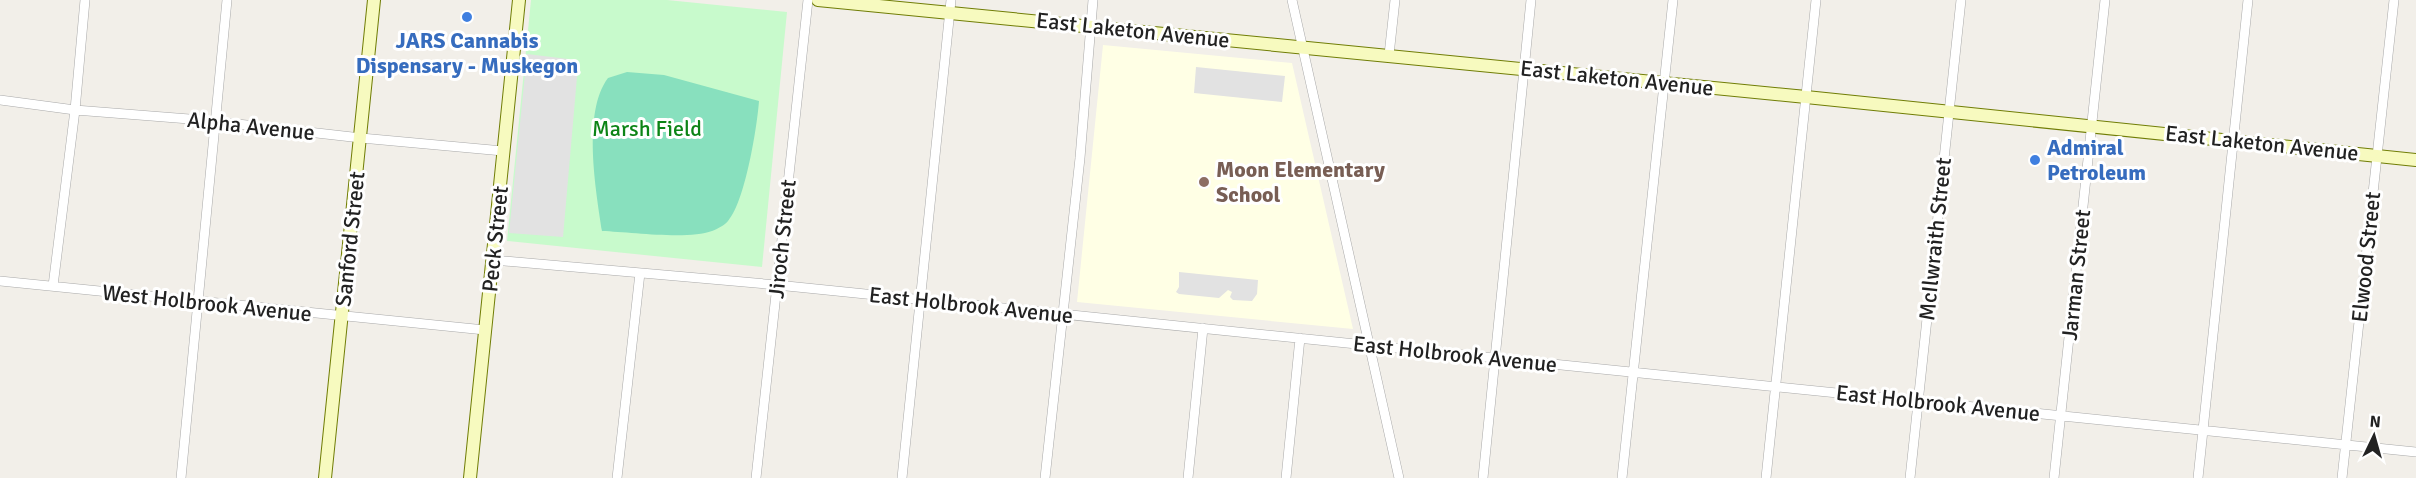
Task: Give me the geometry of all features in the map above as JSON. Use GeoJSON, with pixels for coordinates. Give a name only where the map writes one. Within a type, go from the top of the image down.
{"type":"FeatureCollection","features":[{"type":"Feature","properties":{"kind":"main road","name":"Sanford Street"},"geometry":{"type":"LineString","coordinates":[[325,478],[374,0]]}},
{"type":"Feature","properties":{"kind":"main road","name":"Peck Street"},"geometry":{"type":"LineString","coordinates":[[470,478],[519,0]]}},
{"type":"Feature","properties":{"kind":"main road","name":"East Laketon Avenue"},"geometry":{"type":"LineString","coordinates":[[818,0],[2092,125],[2416,160]]}},
{"type":"Feature","properties":{"kind":"street"},"geometry":{"type":"LineString","coordinates":[[53,286],[75,110],[85,0]]}},
{"type":"Feature","properties":{"kind":"street"},"geometry":{"type":"LineString","coordinates":[[181,478],[196,302],[227,0]]}},
{"type":"Feature","properties":{"kind":"street","name":"Jiroch Street"},"geometry":{"type":"LineString","coordinates":[[756,478],[808,0]]}},
{"type":"Feature","properties":{"kind":"street"},"geometry":{"type":"LineString","coordinates":[[902,478],[951,0]]}},
{"type":"Feature","properties":{"kind":"street"},"geometry":{"type":"LineString","coordinates":[[1045,478],[1080,158],[1093,0]]}},
{"type":"Feature","properties":{"kind":"street"},"geometry":{"type":"LineString","coordinates":[[1292,0],[1399,478]]}},
{"type":"Feature","properties":{"kind":"street"},"geometry":{"type":"LineString","coordinates":[[1389,55],[1395,0]]}},
{"type":"Feature","properties":{"kind":"street"},"geometry":{"type":"LineString","coordinates":[[1483,478],[1531,0]]}},
{"type":"Feature","properties":{"kind":"street"},"geometry":{"type":"LineString","coordinates":[[1622,478],[1673,0]]}},
{"type":"Feature","properties":{"kind":"street"},"geometry":{"type":"LineString","coordinates":[[1766,478],[1816,0]]}},
{"type":"Feature","properties":{"kind":"street","name":"McIlwraith Street"},"geometry":{"type":"LineString","coordinates":[[1910,478],[1961,0]]}},
{"type":"Feature","properties":{"kind":"street","name":"Jarman Street"},"geometry":{"type":"LineString","coordinates":[[2054,478],[2105,0]]}},
{"type":"Feature","properties":{"kind":"street"},"geometry":{"type":"LineString","coordinates":[[2198,478],[2248,0]]}},
{"type":"Feature","properties":{"kind":"street","name":"Elwood Street"},"geometry":{"type":"LineString","coordinates":[[2343,478],[2394,0]]}},
{"type":"Feature","properties":{"kind":"street","name":"Alpha Avenue"},"geometry":{"type":"LineString","coordinates":[[0,100],[75,110],[503,151]]}},
{"type":"Feature","properties":{"kind":"street","name":"East Holbrook Avenue"},"geometry":{"type":"LineString","coordinates":[[493,260],[777,285],[2416,452]]}},
{"type":"Feature","properties":{"kind":"street"},"geometry":{"type":"LineString","coordinates":[[616,478],[640,273]]}},
{"type":"Feature","properties":{"kind":"street","name":"West Holbrook Avenue"},"geometry":{"type":"LineString","coordinates":[[0,281],[485,330]]}},
{"type":"Feature","properties":{"kind":"street"},"geometry":{"type":"LineString","coordinates":[[1188,478],[1203,328]]}},
{"type":"Feature","properties":{"kind":"street"},"geometry":{"type":"LineString","coordinates":[[1286,478],[1300,338]]}},
{"type":"Feature","properties":{"kind":"shaded area","name":"Moon Elementary School"},"geometry":{"type":"Polygon","coordinates":[[[1103,45],[1292,63],[1353,329],[1077,302],[1103,45]]]}},
{"type":"Feature","properties":{"kind":"shaded area"},"geometry":{"type":"Polygon","coordinates":[[[527,54],[568,59],[577,77],[563,237],[509,233],[527,54]]]}},
{"type":"Feature","properties":{"kind":"shaded area"},"geometry":{"type":"Polygon","coordinates":[[[1196,67],[1285,76],[1282,102],[1194,93],[1196,67]]]}},
{"type":"Feature","properties":{"kind":"shaded area"},"geometry":{"type":"Polygon","coordinates":[[[1179,272],[1258,280],[1257,294],[1252,301],[1233,300],[1230,297],[1232,292],[1228,290],[1219,298],[1179,294],[1176,292],[1179,287],[1179,272]]]}},
{"type":"Feature","properties":{"kind":"green space","name":"Marsh Field"},"geometry":{"type":"Polygon","coordinates":[[[531,0],[667,0],[787,12],[762,267],[507,241],[531,0]]]}},
{"type":"Feature","properties":{"kind":"green space"},"geometry":{"type":"Polygon","coordinates":[[[627,72],[664,75],[759,101],[745,182],[734,211],[721,227],[702,234],[689,235],[602,231],[594,174],[595,111],[600,93],[608,78],[627,72]]]}},
{"type":"Feature","properties":{"kind":"place","name":"JARS Cannabis Dispensary - Muskegon"},"geometry":{"type":"Point","coordinates":[467,17]}},
{"type":"Feature","properties":{"kind":"place","name":"Admiral Petroleum"},"geometry":{"type":"Point","coordinates":[2035,160]}},
{"type":"Feature","properties":{"kind":"place","name":"Moon Elementary School"},"geometry":{"type":"Point","coordinates":[1204,182]}}]}
